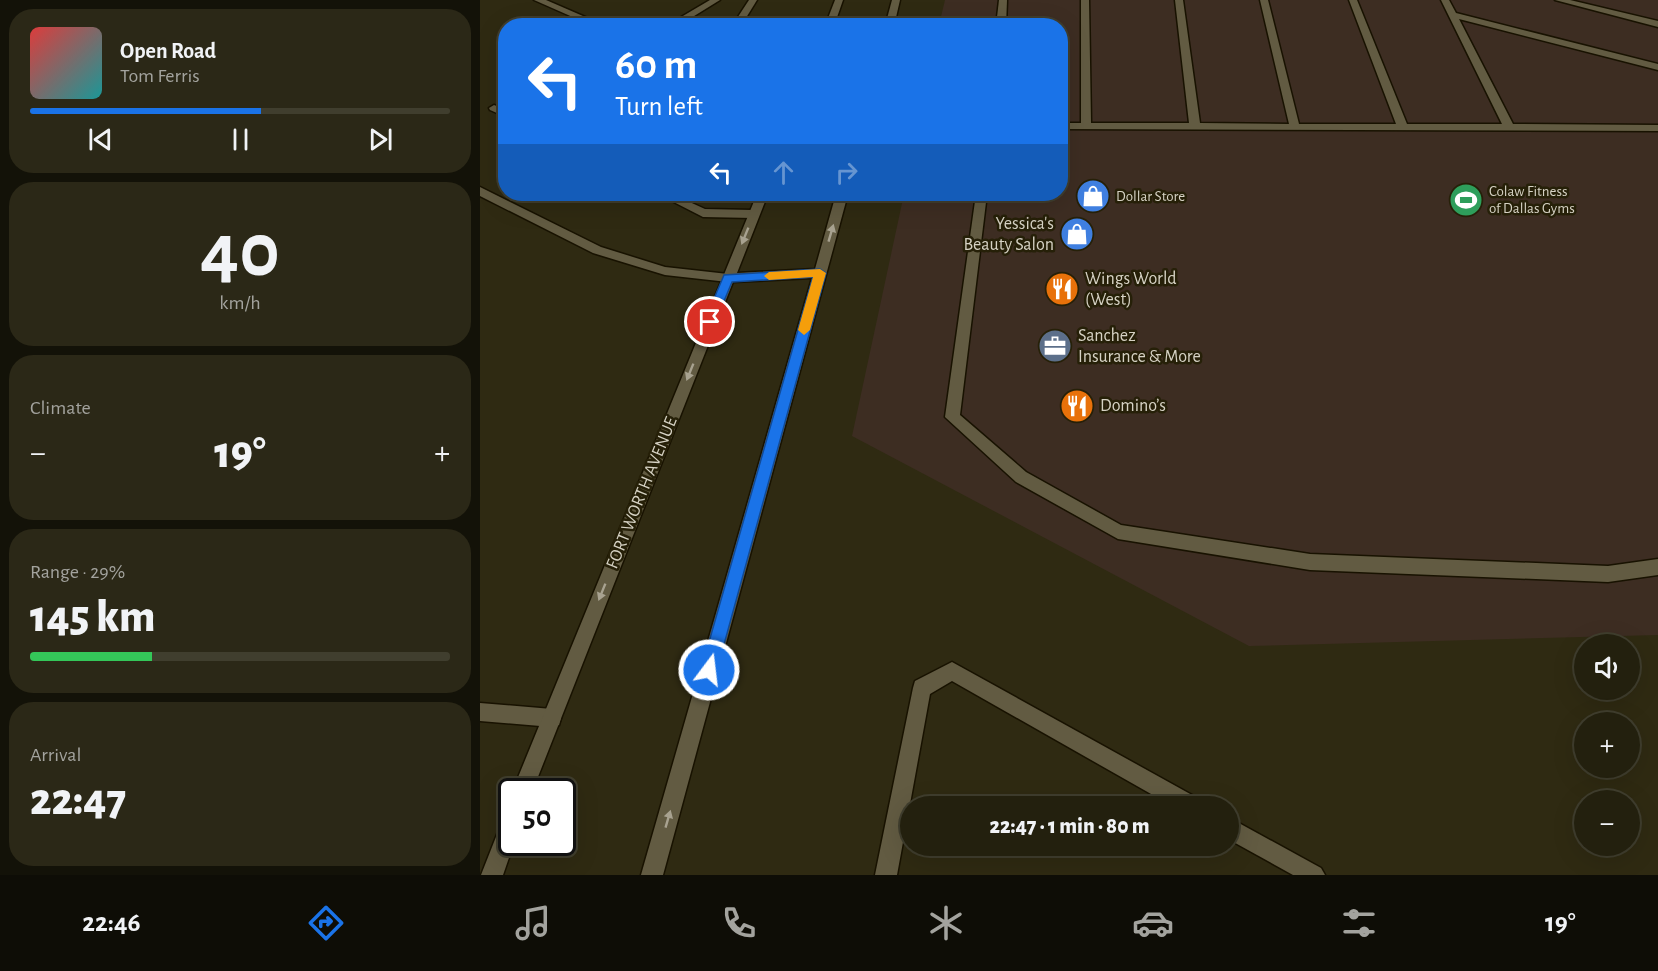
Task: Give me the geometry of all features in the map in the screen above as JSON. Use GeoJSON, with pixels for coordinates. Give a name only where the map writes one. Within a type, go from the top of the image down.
{"type":"FeatureCollection","features":[{"type":"Feature","properties":{"kind":"main road"},"geometry":{"type":"LineString","coordinates":[[538,0],[582,18]]}},
{"type":"Feature","properties":{"kind":"main road"},"geometry":{"type":"LineString","coordinates":[[684,18],[716,0]]}},
{"type":"Feature","properties":{"kind":"main road"},"geometry":{"type":"LineString","coordinates":[[741,18],[753,0]]}},
{"type":"Feature","properties":{"kind":"main road"},"geometry":{"type":"LineString","coordinates":[[832,18],[839,0]]}},
{"type":"Feature","properties":{"kind":"main road"},"geometry":{"type":"LineString","coordinates":[[891,18],[896,0]]}},
{"type":"Feature","properties":{"kind":"main road"},"geometry":{"type":"LineString","coordinates":[[1001,18],[1003,0]]}},
{"type":"Feature","properties":{"kind":"main road"},"geometry":{"type":"LineString","coordinates":[[1085,0],[1086,126]]}},
{"type":"Feature","properties":{"kind":"main road"},"geometry":{"type":"LineString","coordinates":[[1179,0],[1195,126]]}},
{"type":"Feature","properties":{"kind":"main road"},"geometry":{"type":"LineString","coordinates":[[1264,0],[1295,127]]}},
{"type":"Feature","properties":{"kind":"main road"},"geometry":{"type":"LineString","coordinates":[[1353,0],[1403,127]]}},
{"type":"Feature","properties":{"kind":"main road"},"geometry":{"type":"LineString","coordinates":[[1445,0],[1509,127]]}},
{"type":"Feature","properties":{"kind":"main road"},"geometry":{"type":"LineString","coordinates":[[1559,0],[1658,24]]}},
{"type":"Feature","properties":{"kind":"main road"},"geometry":{"type":"LineString","coordinates":[[1453,15],[1658,67]]}},
{"type":"Feature","properties":{"kind":"main road"},"geometry":{"type":"LineString","coordinates":[[494,108],[498,110]]}},
{"type":"Feature","properties":{"kind":"main road"},"geometry":{"type":"LineString","coordinates":[[1068,126],[1658,128]]}},
{"type":"Feature","properties":{"kind":"main road"},"geometry":{"type":"LineString","coordinates":[[480,190],[498,199]]}},
{"type":"Feature","properties":{"kind":"main road"},"geometry":{"type":"LineString","coordinates":[[501,201],[597,250],[665,271],[728,278],[820,273]]}},
{"type":"Feature","properties":{"kind":"main road"},"geometry":{"type":"LineString","coordinates":[[678,201],[703,213],[753,214]]}},
{"type":"Feature","properties":{"kind":"main road","name":"FORT WORTH AVENUE"},"geometry":{"type":"LineString","coordinates":[[528,778],[759,201]]}},
{"type":"Feature","properties":{"kind":"main road"},"geometry":{"type":"LineString","coordinates":[[652,875],[840,201]]}},
{"type":"Feature","properties":{"kind":"main road"},"geometry":{"type":"LineString","coordinates":[[980,201],[952,417],[1021,477],[1118,532],[1310,562],[1608,574],[1658,567]]}},
{"type":"Feature","properties":{"kind":"main road"},"geometry":{"type":"LineString","coordinates":[[901,796],[922,688],[952,671],[1174,796]]}},
{"type":"Feature","properties":{"kind":"main road"},"geometry":{"type":"LineString","coordinates":[[480,712],[552,718]]}},
{"type":"Feature","properties":{"kind":"main road"},"geometry":{"type":"LineString","coordinates":[[886,875],[900,802]]}},
{"type":"Feature","properties":{"kind":"main road"},"geometry":{"type":"LineString","coordinates":[[1239,833],[1314,875]]}},
{"type":"Feature","properties":{"kind":"main road"},"geometry":{"type":"LineString","coordinates":[[492,875],[499,856]]}},
{"type":"Feature","properties":{"kind":"shaded area"},"geometry":{"type":"Polygon","coordinates":[[[945,0],[1658,0],[1658,635],[1574,634],[1574,637],[1249,646],[852,436],[902,201],[1068,201],[1068,18],[941,18],[945,0]]]}},
{"type":"Feature","properties":{"kind":"slow traffic"},"geometry":{"type":"LineString","coordinates":[[769,276],[820,273],[804,330]]}},
{"type":"Feature","properties":{"kind":"place","name":"Dollar Store"},"geometry":{"type":"Point","coordinates":[1093,196]}},
{"type":"Feature","properties":{"kind":"place","name":"Colaw Fitness of Dallas Gyms"},"geometry":{"type":"Point","coordinates":[1466,200]}},
{"type":"Feature","properties":{"kind":"place","name":"Yessica's Beauty Salon"},"geometry":{"type":"Point","coordinates":[1077,234]}},
{"type":"Feature","properties":{"kind":"place","name":"Wings World (West)"},"geometry":{"type":"Point","coordinates":[1062,289]}},
{"type":"Feature","properties":{"kind":"place","name":"Sanchez Insurance & More"},"geometry":{"type":"Point","coordinates":[1055,346]}},
{"type":"Feature","properties":{"kind":"place","name":"Domino’s"},"geometry":{"type":"Point","coordinates":[1077,406]}},
{"type":"Feature","properties":{"kind":"route"},"geometry":{"type":"LineString","coordinates":[[709,670],[820,273],[728,278],[710,322]]}}]}
